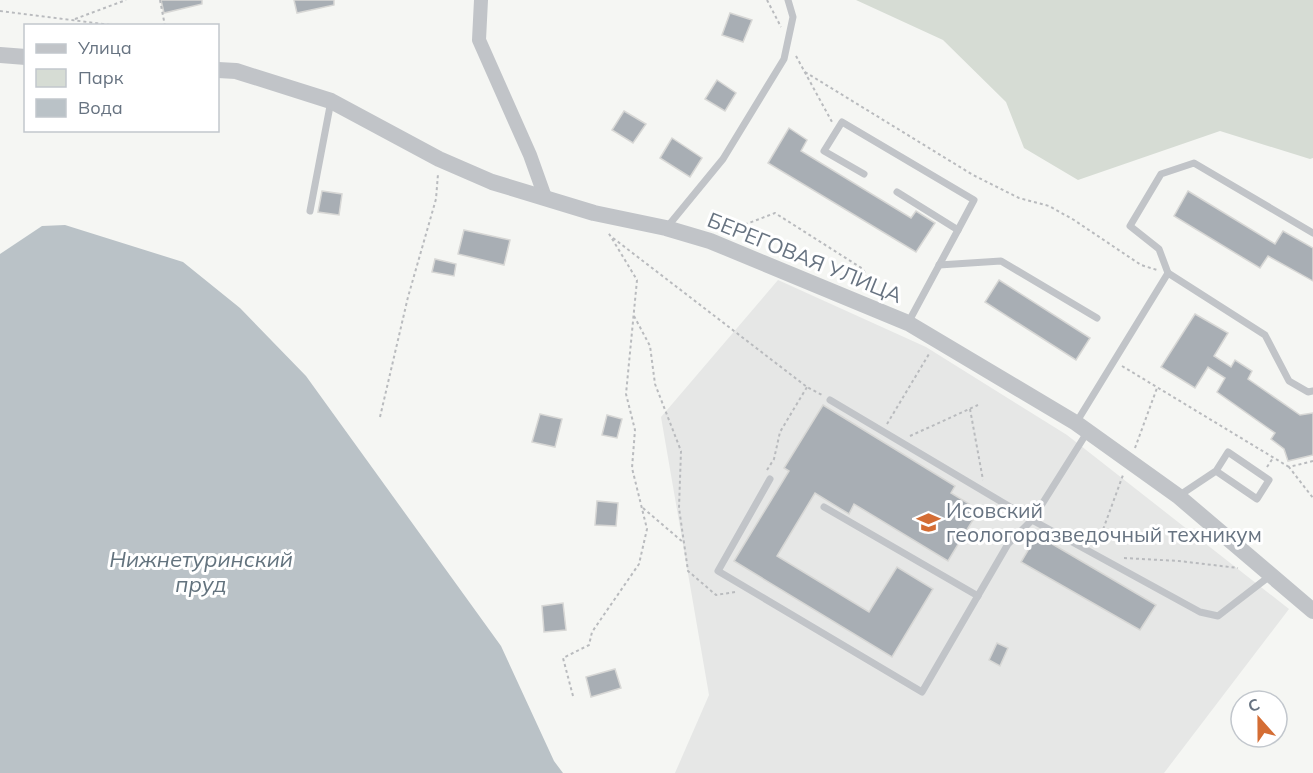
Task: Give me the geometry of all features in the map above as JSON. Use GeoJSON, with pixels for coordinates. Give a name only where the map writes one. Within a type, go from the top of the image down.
{"type":"FeatureCollection","features":[{"type":"Feature","properties":{"kind":"street"},"geometry":{"type":"LineString","coordinates":[[481,0],[479,40],[531,155],[546,198]]}},
{"type":"Feature","properties":{"kind":"street"},"geometry":{"type":"LineString","coordinates":[[0,55],[24,57]]}},
{"type":"Feature","properties":{"kind":"street","name":"БЕРЕГОВАЯ УЛИЦА"},"geometry":{"type":"LineString","coordinates":[[219,70],[236,71],[331,101],[439,159],[492,182],[594,213],[666,228],[705,240],[908,323],[1082,427],[1178,496],[1311,607]]}},
{"type":"Feature","properties":{"kind":"lane"},"geometry":{"type":"LineString","coordinates":[[666,228],[723,159],[784,59],[793,17],[788,0]]}},
{"type":"Feature","properties":{"kind":"lane"},"geometry":{"type":"LineString","coordinates":[[310,212],[331,101]]}},
{"type":"Feature","properties":{"kind":"lane"},"geometry":{"type":"LineString","coordinates":[[864,174],[824,151],[842,122],[974,200],[908,323]]}},
{"type":"Feature","properties":{"kind":"lane"},"geometry":{"type":"LineString","coordinates":[[1313,233],[1194,163],[1161,174],[1130,226],[1159,249],[1168,273],[1265,335],[1289,381],[1308,392],[1313,391]]}},
{"type":"Feature","properties":{"kind":"lane"},"geometry":{"type":"LineString","coordinates":[[897,192],[958,230]]}},
{"type":"Feature","properties":{"kind":"lane"},"geometry":{"type":"LineString","coordinates":[[939,265],[1001,261],[1097,318]]}},
{"type":"Feature","properties":{"kind":"lane"},"geometry":{"type":"LineString","coordinates":[[770,479],[718,571],[922,692],[1008,544],[1032,520],[1082,427],[1114,361],[1168,273]]}},
{"type":"Feature","properties":{"kind":"lane"},"geometry":{"type":"LineString","coordinates":[[830,400],[1032,520],[1200,612],[1218,616],[1268,573]]}},
{"type":"Feature","properties":{"kind":"lane"},"geometry":{"type":"LineString","coordinates":[[1178,496],[1216,471],[1228,452],[1269,480],[1257,499],[1216,471]]}},
{"type":"Feature","properties":{"kind":"lane"},"geometry":{"type":"LineString","coordinates":[[824,507],[978,596]]}},
{"type":"Feature","properties":{"kind":"path"},"geometry":{"type":"LineString","coordinates":[[72,20],[126,0]]}},
{"type":"Feature","properties":{"kind":"path"},"geometry":{"type":"LineString","coordinates":[[160,0],[165,24]]}},
{"type":"Feature","properties":{"kind":"path"},"geometry":{"type":"LineString","coordinates":[[767,0],[836,130]]}},
{"type":"Feature","properties":{"kind":"path"},"geometry":{"type":"LineString","coordinates":[[0,10],[103,24]]}},
{"type":"Feature","properties":{"kind":"path"},"geometry":{"type":"LineString","coordinates":[[805,72],[973,175],[1018,198],[1049,206],[1141,265],[1168,273]]}},
{"type":"Feature","properties":{"kind":"path"},"geometry":{"type":"LineString","coordinates":[[380,417],[408,297],[436,199],[439,159]]}},
{"type":"Feature","properties":{"kind":"path"},"geometry":{"type":"LineString","coordinates":[[573,696],[564,658],[589,645],[592,632],[639,564],[647,528],[632,468],[635,429],[626,394],[637,280],[594,213]]}},
{"type":"Feature","properties":{"kind":"path"},"geometry":{"type":"LineString","coordinates":[[705,240],[776,213],[863,270],[875,292],[874,310]]}},
{"type":"Feature","properties":{"kind":"path"},"geometry":{"type":"LineString","coordinates":[[611,237],[807,387],[830,400]]}},
{"type":"Feature","properties":{"kind":"path"},"geometry":{"type":"LineString","coordinates":[[633,315],[650,346],[655,384],[681,451],[679,508],[688,571],[716,595],[750,590]]}},
{"type":"Feature","properties":{"kind":"path"},"geometry":{"type":"LineString","coordinates":[[1114,361],[1288,467],[1313,498]]}},
{"type":"Feature","properties":{"kind":"path"},"geometry":{"type":"LineString","coordinates":[[770,479],[767,471],[774,459],[780,432],[807,387]]}},
{"type":"Feature","properties":{"kind":"path"},"geometry":{"type":"LineString","coordinates":[[899,441],[978,405]]}},
{"type":"Feature","properties":{"kind":"path"},"geometry":{"type":"LineString","coordinates":[[970,409],[986,492]]}},
{"type":"Feature","properties":{"kind":"path"},"geometry":{"type":"LineString","coordinates":[[1288,467],[1313,461]]}},
{"type":"Feature","properties":{"kind":"path"},"geometry":{"type":"LineString","coordinates":[[641,507],[684,543]]}},
{"type":"Feature","properties":{"kind":"path"},"geometry":{"type":"LineString","coordinates":[[1100,557],[1179,561],[1268,573]]}},
{"type":"Feature","properties":{"kind":"shaded area","name":"Исовский геологоразведочный техникум"},"geometry":{"type":"Polygon","coordinates":[[[778,280],[926,347],[1067,435],[1289,609],[1164,773],[675,773],[709,695],[661,417],[778,280]]]}},
{"type":"Feature","properties":{"kind":"green space"},"geometry":{"type":"Polygon","coordinates":[[[856,0],[1313,0],[1313,158],[1220,131],[1078,180],[1024,148],[1006,102],[943,40],[856,0]]]}},
{"type":"Feature","properties":{"kind":"water","name":"Нижнетуринский пруд"},"geometry":{"type":"Polygon","coordinates":[[[65,225],[183,262],[240,308],[306,376],[501,646],[554,761],[563,773],[0,773],[0,254],[42,226],[65,225]]]}},
{"type":"Feature","properties":{"kind":"building"},"geometry":{"type":"Polygon","coordinates":[[[161,0],[202,0],[202,4],[164,13],[161,0]]]}},
{"type":"Feature","properties":{"kind":"building"},"geometry":{"type":"Polygon","coordinates":[[[294,0],[334,0],[334,5],[297,13],[294,0]]]}},
{"type":"Feature","properties":{"kind":"building"},"geometry":{"type":"Polygon","coordinates":[[[730,13],[752,20],[743,42],[722,35],[730,13]]]}},
{"type":"Feature","properties":{"kind":"building"},"geometry":{"type":"Polygon","coordinates":[[[717,80],[736,93],[725,111],[705,99],[717,80]]]}},
{"type":"Feature","properties":{"kind":"building"},"geometry":{"type":"Polygon","coordinates":[[[624,111],[646,124],[633,143],[612,130],[624,111]]]}},
{"type":"Feature","properties":{"kind":"building"},"geometry":{"type":"Polygon","coordinates":[[[789,128],[807,140],[801,151],[911,218],[916,211],[935,223],[916,252],[768,163],[789,128]]]}},
{"type":"Feature","properties":{"kind":"building"},"geometry":{"type":"Polygon","coordinates":[[[672,138],[702,158],[690,177],[660,158],[672,138]]]}},
{"type":"Feature","properties":{"kind":"building"},"geometry":{"type":"Polygon","coordinates":[[[322,191],[342,194],[339,215],[318,212],[322,191]]]}},
{"type":"Feature","properties":{"kind":"building"},"geometry":{"type":"Polygon","coordinates":[[[1188,191],[1275,244],[1283,231],[1313,248],[1313,281],[1268,256],[1260,268],[1174,216],[1188,191]]]}},
{"type":"Feature","properties":{"kind":"building"},"geometry":{"type":"Polygon","coordinates":[[[464,230],[510,240],[504,265],[458,254],[464,230]]]}},
{"type":"Feature","properties":{"kind":"building"},"geometry":{"type":"Polygon","coordinates":[[[435,259],[456,264],[454,276],[432,272],[435,259]]]}},
{"type":"Feature","properties":{"kind":"building"},"geometry":{"type":"Polygon","coordinates":[[[999,280],[1090,338],[1076,360],[985,302],[999,280]]]}},
{"type":"Feature","properties":{"kind":"building"},"geometry":{"type":"Polygon","coordinates":[[[1195,314],[1228,333],[1214,356],[1231,367],[1235,360],[1252,371],[1248,379],[1300,415],[1313,413],[1313,455],[1288,461],[1284,449],[1271,439],[1275,433],[1217,392],[1225,378],[1208,367],[1195,388],[1161,367],[1195,314]]]}},
{"type":"Feature","properties":{"kind":"building"},"geometry":{"type":"Polygon","coordinates":[[[823,405],[955,486],[951,493],[979,510],[948,561],[854,504],[849,514],[815,493],[777,556],[869,612],[897,567],[933,589],[892,657],[734,561],[789,471],[784,468],[823,405]]]}},
{"type":"Feature","properties":{"kind":"building"},"geometry":{"type":"Polygon","coordinates":[[[540,414],[562,419],[555,447],[532,442],[540,414]]]}},
{"type":"Feature","properties":{"kind":"building"},"geometry":{"type":"Polygon","coordinates":[[[607,415],[622,419],[617,438],[602,435],[607,415]]]}},
{"type":"Feature","properties":{"kind":"building"},"geometry":{"type":"Polygon","coordinates":[[[597,501],[618,503],[616,526],[595,525],[597,501]]]}},
{"type":"Feature","properties":{"kind":"building"},"geometry":{"type":"Polygon","coordinates":[[[1037,535],[1156,605],[1140,630],[1021,562],[1037,535]]]}},
{"type":"Feature","properties":{"kind":"building"},"geometry":{"type":"Polygon","coordinates":[[[563,603],[566,630],[544,632],[542,606],[563,603]]]}},
{"type":"Feature","properties":{"kind":"building"},"geometry":{"type":"Polygon","coordinates":[[[997,643],[1008,648],[1000,666],[989,660],[997,643]]]}},
{"type":"Feature","properties":{"kind":"building"},"geometry":{"type":"Polygon","coordinates":[[[615,669],[621,688],[591,697],[586,677],[615,669]]]}},
{"type":"Feature","properties":{"kind":"place","name":"Исовский геологоразведочный техникум"},"geometry":{"type":"Point","coordinates":[928,522]}}]}
